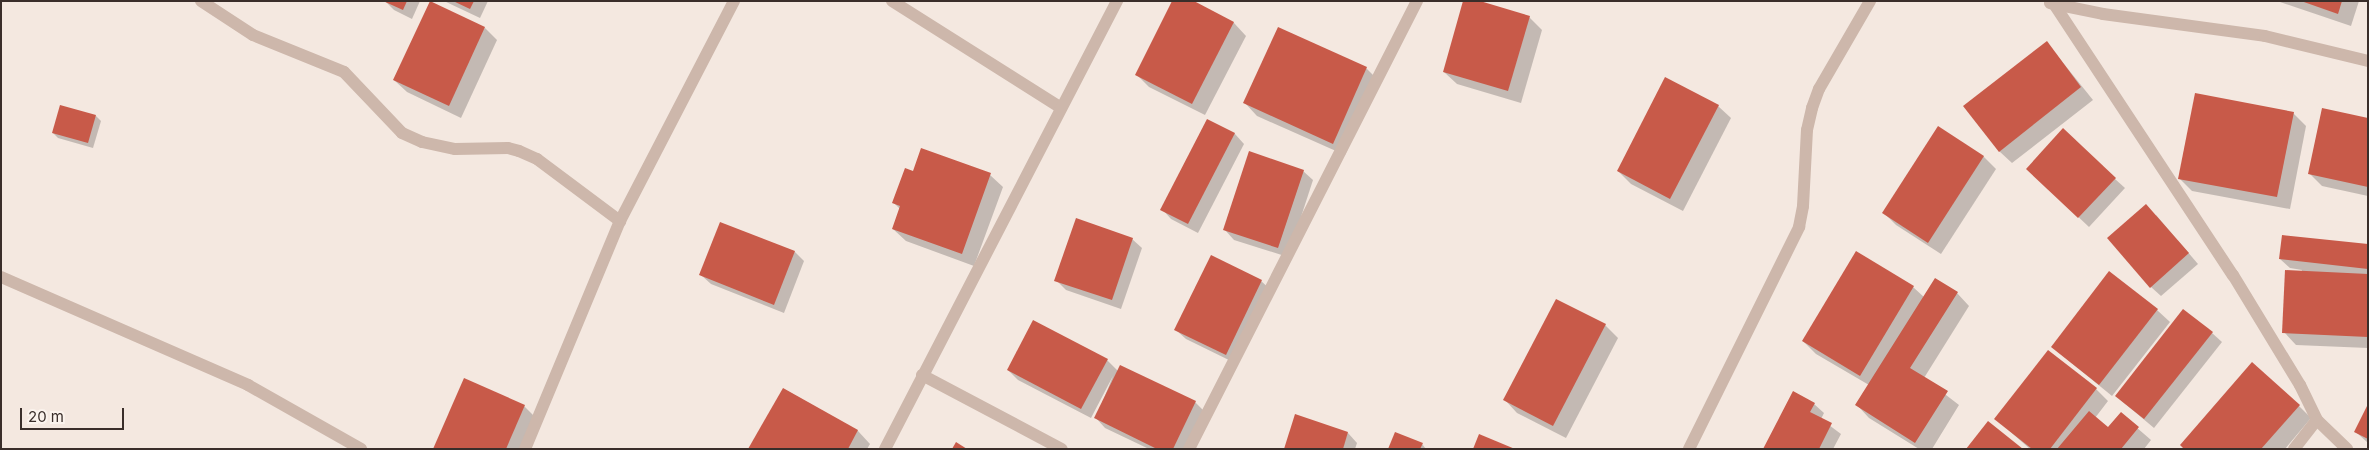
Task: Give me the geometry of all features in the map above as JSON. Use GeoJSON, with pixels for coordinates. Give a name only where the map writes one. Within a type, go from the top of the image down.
{"type":"FeatureCollection","features":[{"type":"Feature","properties":{"kind":"street"},"geometry":{"type":"LineString","coordinates":[[201,1],[253,35],[344,72],[402,133],[422,142],[455,149],[508,148],[528,155],[620,220]]}},
{"type":"Feature","properties":{"kind":"street"},"geometry":{"type":"LineString","coordinates":[[526,449],[620,220],[734,1]]}},
{"type":"Feature","properties":{"kind":"street"},"geometry":{"type":"LineString","coordinates":[[892,1],[1061,108]]}},
{"type":"Feature","properties":{"kind":"street"},"geometry":{"type":"LineString","coordinates":[[885,449],[1117,1]]}},
{"type":"Feature","properties":{"kind":"street"},"geometry":{"type":"LineString","coordinates":[[1189,449],[1417,1]]}},
{"type":"Feature","properties":{"kind":"street"},"geometry":{"type":"LineString","coordinates":[[1689,449],[1799,227],[1803,206],[1806,130],[1812,108],[1819,88],[1870,1]]}},
{"type":"Feature","properties":{"kind":"street"},"geometry":{"type":"LineString","coordinates":[[2050,3],[2265,36],[2368,61]]}},
{"type":"Feature","properties":{"kind":"street"},"geometry":{"type":"LineString","coordinates":[[2050,3],[2233,275],[2300,385],[2317,420],[2347,449]]}},
{"type":"Feature","properties":{"kind":"street"},"geometry":{"type":"LineString","coordinates":[[1,277],[248,385],[361,449]]}},
{"type":"Feature","properties":{"kind":"street"},"geometry":{"type":"LineString","coordinates":[[922,375],[1062,449]]}},
{"type":"Feature","properties":{"kind":"street"},"geometry":{"type":"LineString","coordinates":[[2294,449],[2317,420]]}},
{"type":"Feature","properties":{"kind":"building"},"geometry":{"type":"Polygon","coordinates":[[[383,1],[407,1],[403,10],[383,1]]]}},
{"type":"Feature","properties":{"kind":"building"},"geometry":{"type":"Polygon","coordinates":[[[430,1],[485,27],[449,106],[393,80],[430,1]]]}},
{"type":"Feature","properties":{"kind":"building"},"geometry":{"type":"Polygon","coordinates":[[[453,1],[474,1],[470,9],[453,1]]]}},
{"type":"Feature","properties":{"kind":"building"},"geometry":{"type":"Polygon","coordinates":[[[1172,1],[1194,1],[1234,22],[1192,104],[1135,75],[1172,1]]]}},
{"type":"Feature","properties":{"kind":"building"},"geometry":{"type":"Polygon","coordinates":[[[1463,1],[1480,1],[1530,16],[1508,91],[1443,72],[1463,1]]]}},
{"type":"Feature","properties":{"kind":"building"},"geometry":{"type":"Polygon","coordinates":[[[2301,1],[2342,1],[2338,14],[2301,1]]]}},
{"type":"Feature","properties":{"kind":"building"},"geometry":{"type":"Polygon","coordinates":[[[1278,27],[1367,67],[1333,144],[1243,103],[1278,27]]]}},
{"type":"Feature","properties":{"kind":"building"},"geometry":{"type":"Polygon","coordinates":[[[2047,41],[2081,87],[1999,152],[1963,106],[2047,41]]]}},
{"type":"Feature","properties":{"kind":"building"},"geometry":{"type":"Polygon","coordinates":[[[1665,77],[1719,105],[1670,199],[1617,171],[1665,77]]]}},
{"type":"Feature","properties":{"kind":"building"},"geometry":{"type":"Polygon","coordinates":[[[2195,93],[2294,112],[2277,197],[2178,179],[2195,93]]]}},
{"type":"Feature","properties":{"kind":"building"},"geometry":{"type":"Polygon","coordinates":[[[60,105],[96,115],[88,143],[52,133],[60,105]]]}},
{"type":"Feature","properties":{"kind":"building"},"geometry":{"type":"Polygon","coordinates":[[[2322,108],[2368,118],[2368,187],[2308,174],[2322,108]]]}},
{"type":"Feature","properties":{"kind":"building"},"geometry":{"type":"Polygon","coordinates":[[[1207,119],[1235,133],[1188,224],[1160,210],[1207,119]]]}},
{"type":"Feature","properties":{"kind":"building"},"geometry":{"type":"Polygon","coordinates":[[[1938,126],[1984,156],[1928,243],[1882,213],[1938,126]]]}},
{"type":"Feature","properties":{"kind":"building"},"geometry":{"type":"Polygon","coordinates":[[[2063,128],[2116,178],[2078,218],[2026,169],[2063,128]]]}},
{"type":"Feature","properties":{"kind":"building"},"geometry":{"type":"Polygon","coordinates":[[[921,148],[991,173],[962,254],[892,229],[900,206],[892,203],[905,168],[913,171],[921,148]]]}},
{"type":"Feature","properties":{"kind":"building"},"geometry":{"type":"Polygon","coordinates":[[[1249,151],[1304,170],[1278,248],[1223,230],[1249,151]]]}},
{"type":"Feature","properties":{"kind":"building"},"geometry":{"type":"Polygon","coordinates":[[[2146,204],[2189,253],[2150,288],[2107,238],[2146,204]]]}},
{"type":"Feature","properties":{"kind":"building"},"geometry":{"type":"Polygon","coordinates":[[[1076,218],[1133,238],[1112,300],[1054,281],[1076,218]]]}},
{"type":"Feature","properties":{"kind":"building"},"geometry":{"type":"Polygon","coordinates":[[[720,222],[795,251],[774,305],[699,275],[720,222]]]}},
{"type":"Feature","properties":{"kind":"building"},"geometry":{"type":"Polygon","coordinates":[[[2282,235],[2368,244],[2368,269],[2279,259],[2282,235]]]}},
{"type":"Feature","properties":{"kind":"building"},"geometry":{"type":"Polygon","coordinates":[[[1856,251],[1914,286],[1860,376],[1802,341],[1856,251]]]}},
{"type":"Feature","properties":{"kind":"building"},"geometry":{"type":"Polygon","coordinates":[[[1211,255],[1262,280],[1226,355],[1174,330],[1211,255]]]}},
{"type":"Feature","properties":{"kind":"building"},"geometry":{"type":"Polygon","coordinates":[[[2285,270],[2368,274],[2368,337],[2282,333],[2285,270]]]}},
{"type":"Feature","properties":{"kind":"building"},"geometry":{"type":"Polygon","coordinates":[[[2109,271],[2158,309],[2099,385],[2051,347],[2109,271]]]}},
{"type":"Feature","properties":{"kind":"building"},"geometry":{"type":"Polygon","coordinates":[[[1935,278],[1958,292],[1910,368],[1948,391],[1915,443],[1855,405],[1935,278]]]}},
{"type":"Feature","properties":{"kind":"building"},"geometry":{"type":"Polygon","coordinates":[[[1556,299],[1606,324],[1553,426],[1503,400],[1556,299]]]}},
{"type":"Feature","properties":{"kind":"building"},"geometry":{"type":"Polygon","coordinates":[[[2183,309],[2213,332],[2144,419],[2115,396],[2183,309]]]}},
{"type":"Feature","properties":{"kind":"building"},"geometry":{"type":"Polygon","coordinates":[[[1033,320],[1108,359],[1081,409],[1007,370],[1033,320]]]}},
{"type":"Feature","properties":{"kind":"building"},"geometry":{"type":"Polygon","coordinates":[[[2048,350],[2097,388],[2050,449],[2032,449],[1994,419],[2048,350]]]}},
{"type":"Feature","properties":{"kind":"building"},"geometry":{"type":"Polygon","coordinates":[[[2252,362],[2300,405],[2261,449],[2184,449],[2180,445],[2252,362]]]}},
{"type":"Feature","properties":{"kind":"building"},"geometry":{"type":"Polygon","coordinates":[[[1120,365],[1196,401],[1173,449],[1157,449],[1094,418],[1120,365]]]}},
{"type":"Feature","properties":{"kind":"building"},"geometry":{"type":"Polygon","coordinates":[[[464,378],[525,405],[506,449],[433,449],[464,378]]]}},
{"type":"Feature","properties":{"kind":"building"},"geometry":{"type":"Polygon","coordinates":[[[783,388],[858,430],[848,449],[748,449],[783,388]]]}},
{"type":"Feature","properties":{"kind":"building"},"geometry":{"type":"Polygon","coordinates":[[[1793,391],[1815,403],[1810,412],[1832,423],[1819,449],[1763,449],[1793,391]]]}},
{"type":"Feature","properties":{"kind":"building"},"geometry":{"type":"Polygon","coordinates":[[[2368,404],[2368,439],[2354,432],[2368,404]]]}},
{"type":"Feature","properties":{"kind":"building"},"geometry":{"type":"Polygon","coordinates":[[[2089,411],[2108,427],[2121,412],[2139,427],[2121,449],[2057,449],[2089,411]]]}},
{"type":"Feature","properties":{"kind":"building"},"geometry":{"type":"Polygon","coordinates":[[[1295,414],[1348,432],[1343,449],[1284,449],[1295,414]]]}},
{"type":"Feature","properties":{"kind":"building"},"geometry":{"type":"Polygon","coordinates":[[[1988,421],[2023,449],[1966,449],[1988,421]]]}},
{"type":"Feature","properties":{"kind":"building"},"geometry":{"type":"Polygon","coordinates":[[[1395,432],[1423,443],[1420,449],[1388,449],[1395,432]]]}},
{"type":"Feature","properties":{"kind":"building"},"geometry":{"type":"Polygon","coordinates":[[[1479,434],[1515,449],[1473,449],[1479,434]]]}},
{"type":"Feature","properties":{"kind":"building"},"geometry":{"type":"Polygon","coordinates":[[[956,442],[967,449],[952,449],[956,442]]]}}]}
